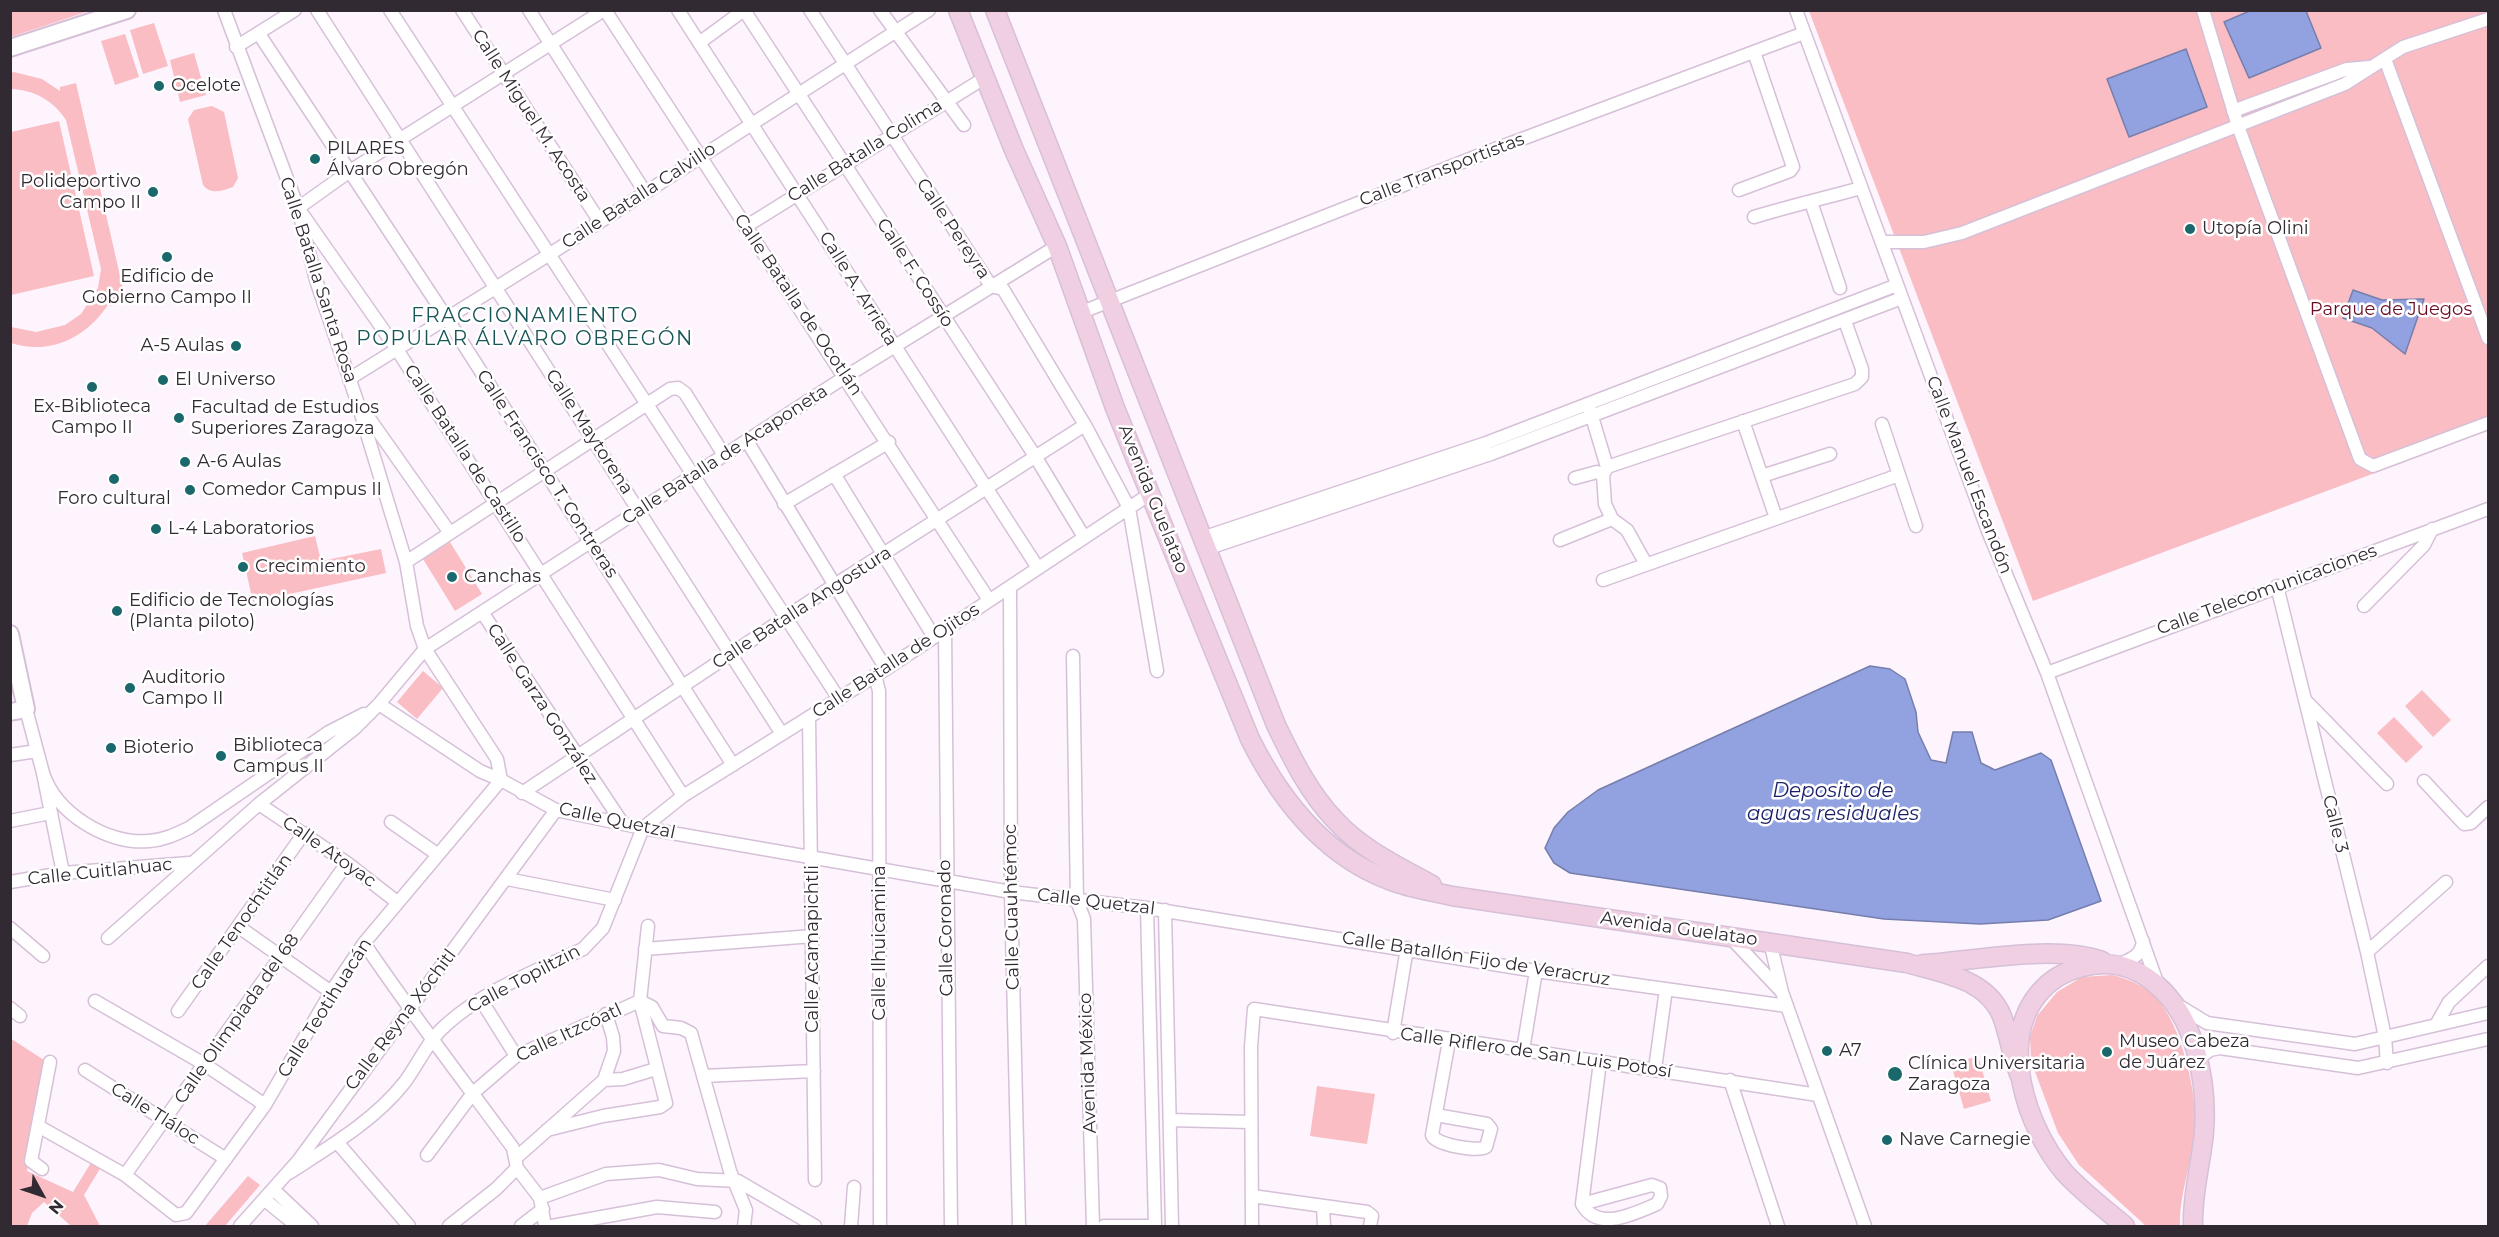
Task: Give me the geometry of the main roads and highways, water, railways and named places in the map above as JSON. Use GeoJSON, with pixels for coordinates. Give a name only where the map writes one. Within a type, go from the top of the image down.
{"type":"FeatureCollection","features":[{"type":"Feature","properties":{"kind":"main road","name":"Avenida Guelatao"},"geometry":{"type":"LineString","coordinates":[[958,10],[1014,150],[1056,246],[1150,494],[1250,739],[1268,776],[1289,806],[1320,837],[1354,862],[1389,881],[1452,896],[1907,963],[1961,979],[1986,992],[2002,1014],[2021,1079]]}},
{"type":"Feature","properties":{"kind":"main road","name":"Avenida Guelatao"},"geometry":{"type":"LineString","coordinates":[[995,10],[1276,725],[1311,788],[1335,820],[1361,843],[1452,896]]}},
{"type":"Feature","properties":{"kind":"main road","name":"Avenida Guelatao"},"geometry":{"type":"LineString","coordinates":[[1907,963],[2058,954],[2081,955],[2141,973],[2158,985],[2172,999],[2186,1022],[2198,1059],[2205,1120],[2194,1194],[2193,1227]]}},
{"type":"Feature","properties":{"kind":"main road"},"geometry":{"type":"LineString","coordinates":[[2114,964],[2086,966],[2066,972],[2044,987],[2033,1000],[2020,1032],[2021,1079],[2032,1120],[2060,1166],[2125,1227]]}},
{"type":"Feature","properties":{"kind":"water"},"geometry":{"type":"Polygon","coordinates":[[[2252,10],[2306,11],[2321,48],[2249,78],[2224,22],[2252,10]]]}},
{"type":"Feature","properties":{"kind":"water"},"geometry":{"type":"Polygon","coordinates":[[[2186,49],[2207,107],[2129,137],[2107,79],[2186,49]]]}},
{"type":"Feature","properties":{"kind":"water"},"geometry":{"type":"Polygon","coordinates":[[[2353,290],[2382,300],[2424,299],[2405,354],[2372,328],[2343,318],[2353,290]]]}},
{"type":"Feature","properties":{"kind":"water","name":"Deposito de aguas residuales"},"geometry":{"type":"Polygon","coordinates":[[[1870,666],[1890,669],[1905,679],[1916,712],[1918,732],[1931,760],[1946,763],[1953,732],[1972,732],[1981,763],[1995,770],[2041,753],[2051,760],[2101,901],[2048,920],[1980,924],[1884,919],[1570,873],[1554,863],[1545,848],[1554,828],[1568,812],[1598,790],[1870,666]]]}},
{"type":"Feature","properties":{"kind":"place","name":"Ocelote"},"geometry":{"type":"Point","coordinates":[159,86]}},
{"type":"Feature","properties":{"kind":"place","name":"PILARES Álvaro Obregón"},"geometry":{"type":"Point","coordinates":[315,159]}},
{"type":"Feature","properties":{"kind":"place","name":"Polideportivo Campo II"},"geometry":{"type":"Point","coordinates":[153,192]}},
{"type":"Feature","properties":{"kind":"place","name":"Utopía Olini"},"geometry":{"type":"Point","coordinates":[2190,229]}},
{"type":"Feature","properties":{"kind":"place","name":"Edificio de Gobierno Campo II"},"geometry":{"type":"Point","coordinates":[167,257]}},
{"type":"Feature","properties":{"kind":"place","name":"A-5 Aulas"},"geometry":{"type":"Point","coordinates":[236,346]}},
{"type":"Feature","properties":{"kind":"place","name":"El Universo"},"geometry":{"type":"Point","coordinates":[163,380]}},
{"type":"Feature","properties":{"kind":"place","name":"Ex-Biblioteca Campo II"},"geometry":{"type":"Point","coordinates":[92,387]}},
{"type":"Feature","properties":{"kind":"place","name":"Facultad de Estudios Superiores Zaragoza"},"geometry":{"type":"Point","coordinates":[179,418]}},
{"type":"Feature","properties":{"kind":"place","name":"A-6 Aulas"},"geometry":{"type":"Point","coordinates":[185,462]}},
{"type":"Feature","properties":{"kind":"place","name":"Foro cultural"},"geometry":{"type":"Point","coordinates":[114,479]}},
{"type":"Feature","properties":{"kind":"place","name":"Comedor Campus II"},"geometry":{"type":"Point","coordinates":[190,490]}},
{"type":"Feature","properties":{"kind":"place","name":"L-4 Laboratorios"},"geometry":{"type":"Point","coordinates":[156,529]}},
{"type":"Feature","properties":{"kind":"place","name":"Crecimiento"},"geometry":{"type":"Point","coordinates":[243,567]}},
{"type":"Feature","properties":{"kind":"place","name":"Canchas"},"geometry":{"type":"Point","coordinates":[452,577]}},
{"type":"Feature","properties":{"kind":"place","name":"Edificio de Tecnologías (Planta piloto)"},"geometry":{"type":"Point","coordinates":[117,611]}},
{"type":"Feature","properties":{"kind":"place","name":"Auditorio Campo II"},"geometry":{"type":"Point","coordinates":[130,688]}},
{"type":"Feature","properties":{"kind":"place","name":"Bioterio"},"geometry":{"type":"Point","coordinates":[111,748]}},
{"type":"Feature","properties":{"kind":"place","name":"Biblioteca Campus II"},"geometry":{"type":"Point","coordinates":[221,756]}},
{"type":"Feature","properties":{"kind":"place","name":"A7"},"geometry":{"type":"Point","coordinates":[1827,1051]}},
{"type":"Feature","properties":{"kind":"place","name":"Museo Cabeza de Juárez"},"geometry":{"type":"Point","coordinates":[2107,1052]}},
{"type":"Feature","properties":{"kind":"place","name":"Clínica Universitaria Zaragoza"},"geometry":{"type":"Point","coordinates":[1895,1074]}},
{"type":"Feature","properties":{"kind":"place","name":"Nave Carnegie"},"geometry":{"type":"Point","coordinates":[1887,1140]}},
{"type":"Feature","properties":{"kind":"district","name":"FRACCIONAMIENTO POPULAR ÁLVARO OBREGÓN"},"geometry":{"type":"Point","coordinates":[525,328]}},
{"type":"Feature","properties":{"kind":"park label","name":"Parque de Juegos"},"geometry":{"type":"Point","coordinates":[2391,310]}}]}
